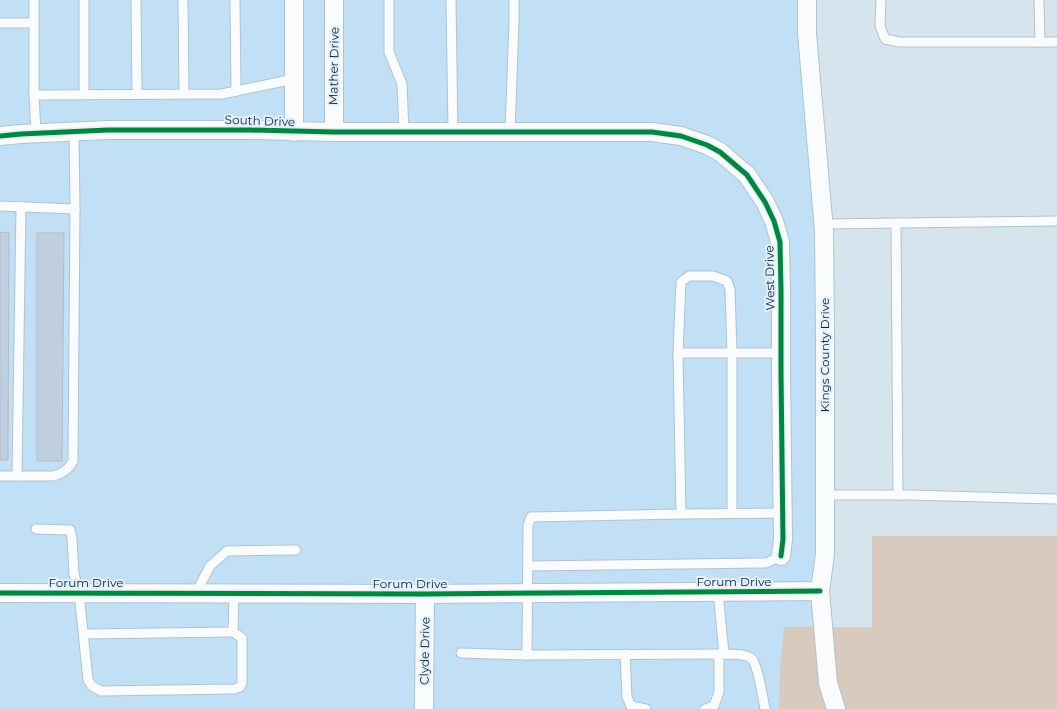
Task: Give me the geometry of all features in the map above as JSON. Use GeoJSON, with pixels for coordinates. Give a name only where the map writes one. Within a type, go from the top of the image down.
{"type":"FeatureCollection","features":[{"type":"Feature","properties":{"kind":"street"},"geometry":{"type":"LineString","coordinates":[[294,0],[294,132]]}},
{"type":"Feature","properties":{"kind":"street","name":"Mather Drive"},"geometry":{"type":"LineString","coordinates":[[334,0],[334,132]]}},
{"type":"Feature","properties":{"kind":"street","name":"Kings County Drive"},"geometry":{"type":"LineString","coordinates":[[807,0],[807,33],[823,224],[826,554],[820,591],[828,682],[836,709]]}},
{"type":"Feature","properties":{"kind":"street","name":"South Drive"},"geometry":{"type":"LineString","coordinates":[[0,136],[108,130],[515,132]]}},
{"type":"Feature","properties":{"kind":"street","name":"West Drive"},"geometry":{"type":"LineString","coordinates":[[515,132],[652,132],[681,136],[707,145],[720,152],[738,166],[747,175],[765,202],[774,221],[780,242],[781,556]]}},
{"type":"Feature","properties":{"kind":"street","name":"Forum Drive"},"geometry":{"type":"LineString","coordinates":[[0,593],[426,594],[820,591]]}},
{"type":"Feature","properties":{"kind":"street","name":"Clyde Drive"},"geometry":{"type":"LineString","coordinates":[[424,709],[426,594]]}},
{"type":"Feature","properties":{"kind":"lane"},"geometry":{"type":"LineString","coordinates":[[34,0],[34,95],[36,133]]}},
{"type":"Feature","properties":{"kind":"lane"},"geometry":{"type":"LineString","coordinates":[[84,0],[84,94]]}},
{"type":"Feature","properties":{"kind":"lane"},"geometry":{"type":"LineString","coordinates":[[136,0],[137,94]]}},
{"type":"Feature","properties":{"kind":"lane"},"geometry":{"type":"LineString","coordinates":[[183,0],[184,94]]}},
{"type":"Feature","properties":{"kind":"lane"},"geometry":{"type":"LineString","coordinates":[[235,0],[236,91]]}},
{"type":"Feature","properties":{"kind":"lane"},"geometry":{"type":"LineString","coordinates":[[390,0],[389,52],[402,84],[404,132]]}},
{"type":"Feature","properties":{"kind":"lane"},"geometry":{"type":"LineString","coordinates":[[451,0],[453,132]]}},
{"type":"Feature","properties":{"kind":"lane"},"geometry":{"type":"LineString","coordinates":[[514,0],[515,132]]}},
{"type":"Feature","properties":{"kind":"lane"},"geometry":{"type":"LineString","coordinates":[[881,0],[880,26],[886,39],[899,42],[1057,42]]}},
{"type":"Feature","properties":{"kind":"lane"},"geometry":{"type":"LineString","coordinates":[[1039,0],[1040,42]]}},
{"type":"Feature","properties":{"kind":"lane"},"geometry":{"type":"LineString","coordinates":[[0,23],[34,23]]}},
{"type":"Feature","properties":{"kind":"lane"},"geometry":{"type":"LineString","coordinates":[[34,95],[222,94],[294,79]]}},
{"type":"Feature","properties":{"kind":"lane"},"geometry":{"type":"LineString","coordinates":[[0,476],[53,476],[66,470],[73,461],[75,209],[74,132]]}},
{"type":"Feature","properties":{"kind":"lane"},"geometry":{"type":"LineString","coordinates":[[0,206],[75,209]]}},
{"type":"Feature","properties":{"kind":"lane"},"geometry":{"type":"LineString","coordinates":[[17,476],[21,206]]}},
{"type":"Feature","properties":{"kind":"lane"},"geometry":{"type":"LineString","coordinates":[[823,224],[1057,221]]}},
{"type":"Feature","properties":{"kind":"lane"},"geometry":{"type":"LineString","coordinates":[[896,223],[898,495]]}},
{"type":"Feature","properties":{"kind":"lane"},"geometry":{"type":"LineString","coordinates":[[681,514],[678,353],[681,282],[689,276],[713,276],[727,281],[730,289],[732,353],[732,513]]}},
{"type":"Feature","properties":{"kind":"lane"},"geometry":{"type":"LineString","coordinates":[[678,353],[781,353]]}},
{"type":"Feature","properties":{"kind":"lane"},"geometry":{"type":"LineString","coordinates":[[826,495],[898,495],[1057,499]]}},
{"type":"Feature","properties":{"kind":"lane"},"geometry":{"type":"LineString","coordinates":[[527,655],[528,525],[531,517],[782,512]]}},
{"type":"Feature","properties":{"kind":"lane"},"geometry":{"type":"LineString","coordinates":[[36,529],[70,530],[72,538],[74,574],[79,593],[84,634],[88,680],[92,686],[101,691],[234,689],[240,687],[242,683],[242,638],[233,632],[84,634]]}},
{"type":"Feature","properties":{"kind":"lane"},"geometry":{"type":"LineString","coordinates":[[196,593],[210,566],[227,551],[296,550]]}},
{"type":"Feature","properties":{"kind":"lane"},"geometry":{"type":"LineString","coordinates":[[528,566],[766,563],[781,556]]}},
{"type":"Feature","properties":{"kind":"lane"},"geometry":{"type":"LineString","coordinates":[[705,709],[714,706],[719,692],[721,654],[718,592]]}},
{"type":"Feature","properties":{"kind":"lane"},"geometry":{"type":"LineString","coordinates":[[233,632],[234,594]]}},
{"type":"Feature","properties":{"kind":"lane"},"geometry":{"type":"LineString","coordinates":[[461,653],[527,655],[721,654],[747,656],[752,660],[756,668],[765,709]]}},
{"type":"Feature","properties":{"kind":"lane"},"geometry":{"type":"LineString","coordinates":[[626,654],[627,697],[631,706],[646,709]]}},
{"type":"Feature","properties":{"kind":"shaded area"},"geometry":{"type":"Polygon","coordinates":[[[0,0],[807,0],[813,111],[828,709],[0,709],[0,0]]]}},
{"type":"Feature","properties":{"kind":"shaded area"},"geometry":{"type":"Polygon","coordinates":[[[872,536],[1057,536],[1057,709],[779,709],[780,668],[784,627],[872,627],[872,536]]]}},
{"type":"Feature","properties":{"kind":"building"},"geometry":{"type":"Polygon","coordinates":[[[0,232],[9,233],[8,460],[0,460],[0,232]]]}},
{"type":"Feature","properties":{"kind":"building"},"geometry":{"type":"Polygon","coordinates":[[[37,233],[64,233],[62,461],[37,461],[37,233]]]}},
{"type":"Feature","properties":{"kind":"cycle path"},"geometry":{"type":"LineString","coordinates":[[0,136],[108,130],[652,132],[681,136],[707,145],[720,152],[747,175],[765,202],[774,221],[780,242],[783,539],[781,556]]}},
{"type":"Feature","properties":{"kind":"cycle path"},"geometry":{"type":"LineString","coordinates":[[0,593],[425,594],[820,591]]}}]}
